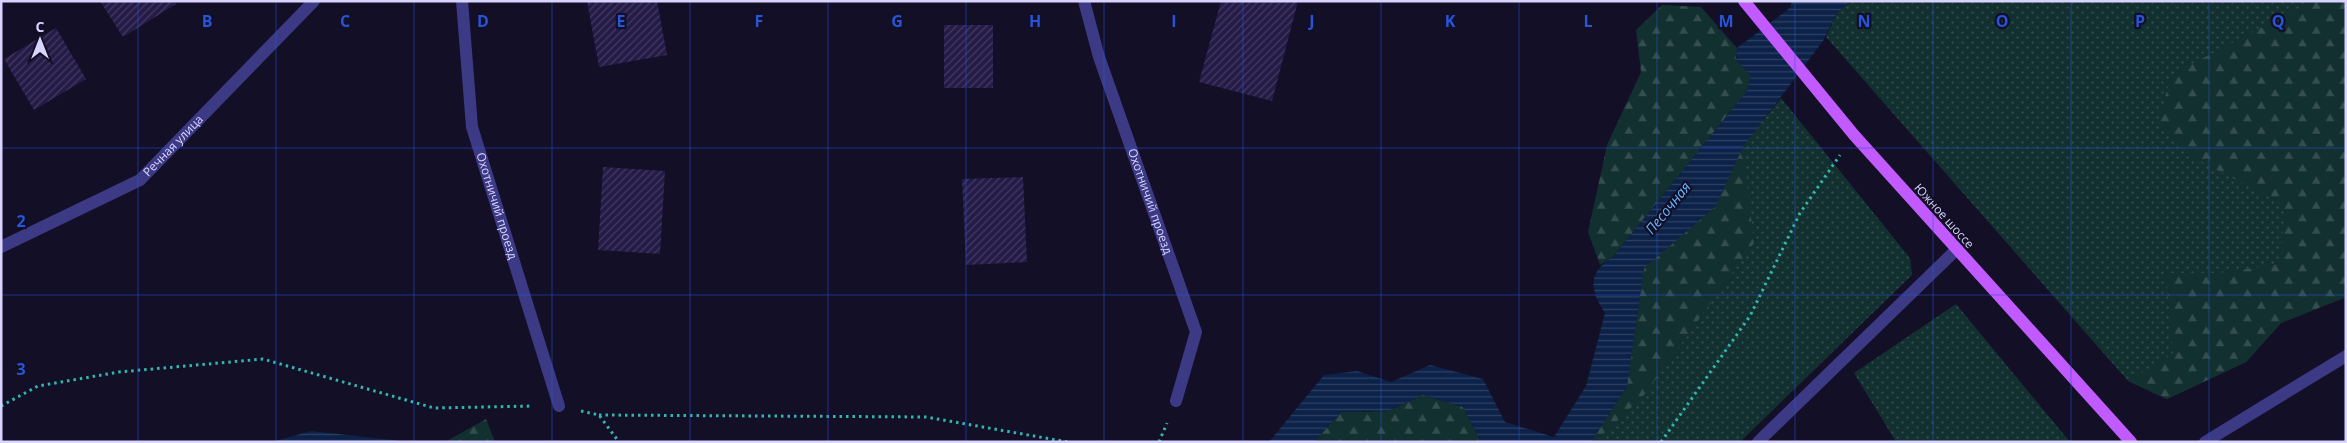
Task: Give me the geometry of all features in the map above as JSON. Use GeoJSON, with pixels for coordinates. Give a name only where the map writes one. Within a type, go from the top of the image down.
{"type":"FeatureCollection","features":[{"type":"Feature","properties":{"kind":"main road","name":"Южное шоссе"},"geometry":{"type":"LineString","coordinates":[[1744,1],[1854,135],[2131,442]]}},
{"type":"Feature","properties":{"kind":"street","name":"Речная улица"},"geometry":{"type":"LineString","coordinates":[[1,247],[140,180],[314,1]]}},
{"type":"Feature","properties":{"kind":"street","name":"Охотничий проезд"},"geometry":{"type":"LineString","coordinates":[[462,1],[472,127],[559,406]]}},
{"type":"Feature","properties":{"kind":"street","name":"Охотничий проезд"},"geometry":{"type":"LineString","coordinates":[[1084,1],[1099,57],[1196,332],[1176,401]]}},
{"type":"Feature","properties":{"kind":"street"},"geometry":{"type":"LineString","coordinates":[[1758,442],[1956,250]]}},
{"type":"Feature","properties":{"kind":"street"},"geometry":{"type":"LineString","coordinates":[[2205,442],[2346,356]]}},
{"type":"Feature","properties":{"kind":"path"},"geometry":{"type":"LineString","coordinates":[[1661,442],[1750,316],[1800,213],[1854,135]]}},
{"type":"Feature","properties":{"kind":"path"},"geometry":{"type":"LineString","coordinates":[[1,406],[38,386],[119,372],[263,359],[434,408],[559,406],[599,415],[926,417],[1068,442]]}},
{"type":"Feature","properties":{"kind":"path"},"geometry":{"type":"LineString","coordinates":[[599,415],[619,442]]}},
{"type":"Feature","properties":{"kind":"green space"},"geometry":{"type":"Polygon","coordinates":[[[1850,1],[2346,1],[2346,297],[2281,323],[2246,362],[2167,399],[2128,381],[1826,37],[1837,13],[1850,1]]]}},
{"type":"Feature","properties":{"kind":"green space"},"geometry":{"type":"Polygon","coordinates":[[[2312,1],[2346,2],[2346,297],[2281,323],[2246,362],[2167,399],[2128,381],[2173,354],[2166,273],[2218,273],[2281,264],[2284,205],[2196,159],[2158,124],[2171,75],[2312,1]]]}},
{"type":"Feature","properties":{"kind":"green space"},"geometry":{"type":"Polygon","coordinates":[[[1662,5],[1701,7],[1737,48],[1736,59],[1751,76],[1747,91],[1613,257],[1600,265],[1588,232],[1607,145],[1641,72],[1636,30],[1662,5]]]}},
{"type":"Feature","properties":{"kind":"green space"},"geometry":{"type":"Polygon","coordinates":[[[1781,98],[1910,258],[1912,275],[1740,442],[1591,442],[1627,386],[1644,268],[1781,98]]]}},
{"type":"Feature","properties":{"kind":"green space"},"geometry":{"type":"Polygon","coordinates":[[[1743,147],[1754,243],[1644,395],[1595,442],[1591,442],[1627,386],[1644,268],[1715,207],[1743,147]]]}},
{"type":"Feature","properties":{"kind":"green space"},"geometry":{"type":"Polygon","coordinates":[[[1956,304],[2070,442],[1896,442],[1854,373],[1956,304]]]}},
{"type":"Feature","properties":{"kind":"green space"},"geometry":{"type":"Polygon","coordinates":[[[1423,395],[1463,407],[1481,442],[1314,442],[1341,412],[1388,411],[1423,395]]]}},
{"type":"Feature","properties":{"kind":"green space"},"geometry":{"type":"Polygon","coordinates":[[[486,419],[495,442],[445,442],[486,419]]]}},
{"type":"Feature","properties":{"kind":"water","name":"Песочная"},"geometry":{"type":"Polygon","coordinates":[[[1792,1],[1850,1],[1837,13],[1823,41],[1743,147],[1715,207],[1644,268],[1627,386],[1591,442],[1481,442],[1463,407],[1423,395],[1388,411],[1341,412],[1314,442],[1269,442],[1324,375],[1357,371],[1391,382],[1430,365],[1483,379],[1505,422],[1554,437],[1586,386],[1605,313],[1594,290],[1595,276],[1599,269],[1613,257],[1747,91],[1751,76],[1736,59],[1737,48],[1790,8],[1792,1]]]}},
{"type":"Feature","properties":{"kind":"water"},"geometry":{"type":"Polygon","coordinates":[[[311,431],[401,441],[401,442],[272,442],[311,431]]]}},
{"type":"Feature","properties":{"kind":"building"},"geometry":{"type":"Polygon","coordinates":[[[100,1],[174,1],[176,4],[123,37],[100,1]]]}},
{"type":"Feature","properties":{"kind":"building"},"geometry":{"type":"Polygon","coordinates":[[[587,1],[657,1],[667,55],[599,67],[587,1]]]}},
{"type":"Feature","properties":{"kind":"building"},"geometry":{"type":"Polygon","coordinates":[[[1221,1],[1298,1],[1272,101],[1199,82],[1221,1]]]}},
{"type":"Feature","properties":{"kind":"building"},"geometry":{"type":"Polygon","coordinates":[[[944,25],[993,25],[993,88],[944,88],[944,25]]]}},
{"type":"Feature","properties":{"kind":"building"},"geometry":{"type":"Polygon","coordinates":[[[56,28],[86,79],[34,110],[4,59],[56,28]]]}},
{"type":"Feature","properties":{"kind":"building"},"geometry":{"type":"Polygon","coordinates":[[[603,167],[665,171],[660,254],[598,250],[603,167]]]}},
{"type":"Feature","properties":{"kind":"building"},"geometry":{"type":"Polygon","coordinates":[[[1023,177],[1027,262],[966,265],[962,179],[1023,177]]]}}]}
